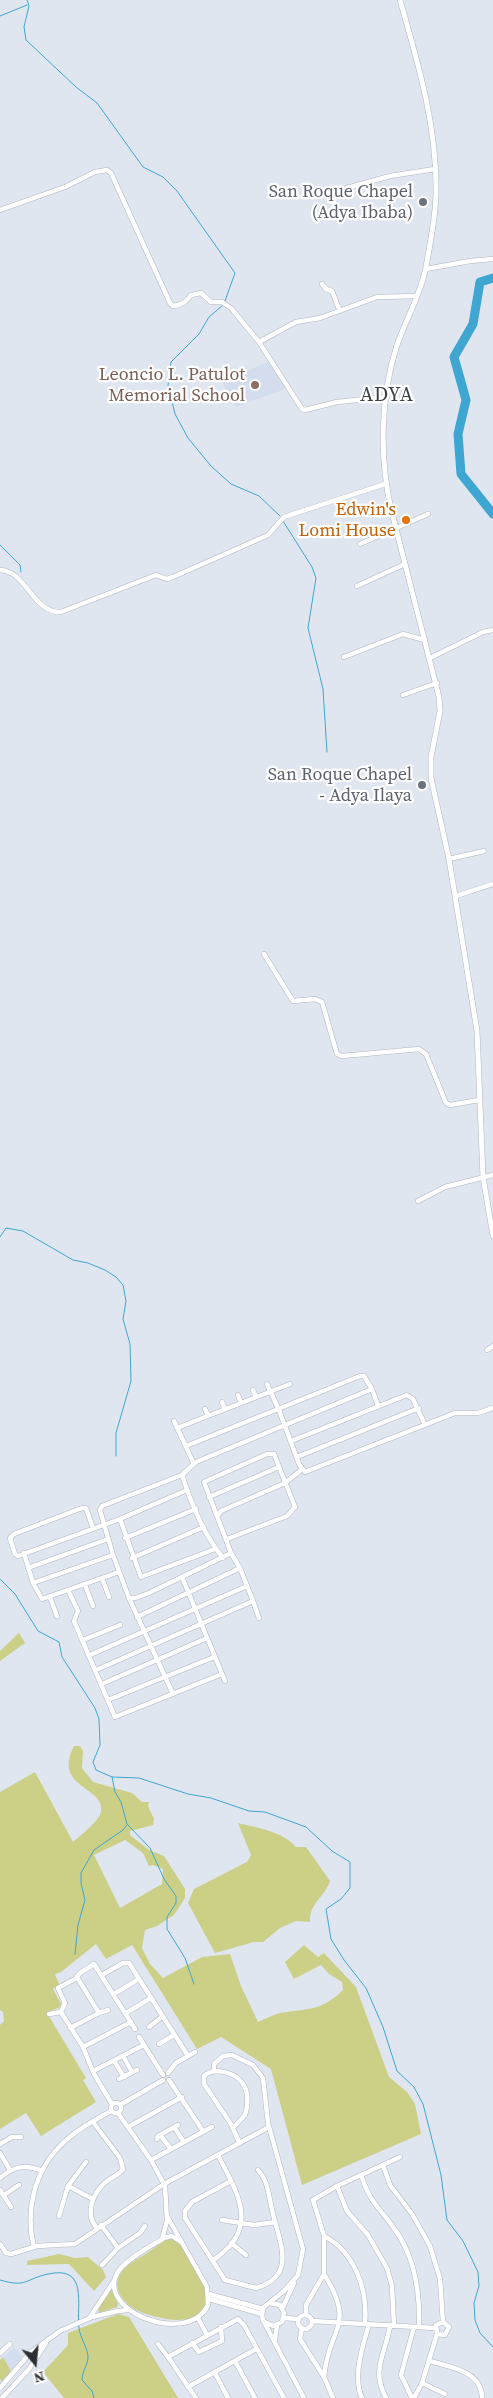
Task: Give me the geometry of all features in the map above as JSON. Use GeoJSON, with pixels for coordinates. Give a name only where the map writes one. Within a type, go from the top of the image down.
{"type":"FeatureCollection","features":[{"type":"Feature","properties":{"kind":"street"},"geometry":{"type":"LineString","coordinates":[[400,0],[426,95],[436,193],[426,269],[397,345],[387,397],[382,456],[385,484],[396,530],[437,683],[440,712],[431,757],[431,778],[456,896],[477,1031],[483,1177],[493,1236]]}},
{"type":"Feature","properties":{"kind":"street"},"geometry":{"type":"LineString","coordinates":[[346,188],[390,176],[435,169]]}},
{"type":"Feature","properties":{"kind":"street"},"geometry":{"type":"LineString","coordinates":[[0,210],[65,187],[95,172],[107,170],[111,172],[173,306],[180,306],[191,295],[201,293],[211,302],[222,302],[231,308],[259,342],[302,409],[305,410],[337,402],[387,397]]}},
{"type":"Feature","properties":{"kind":"street"},"geometry":{"type":"LineString","coordinates":[[426,269],[470,260],[493,259]]}},
{"type":"Feature","properties":{"kind":"street"},"geometry":{"type":"LineString","coordinates":[[322,284],[326,289],[333,291],[339,309]]}},
{"type":"Feature","properties":{"kind":"street"},"geometry":{"type":"LineString","coordinates":[[259,342],[290,324],[320,318],[339,309],[377,297],[417,296]]}},
{"type":"Feature","properties":{"kind":"street"},"geometry":{"type":"LineString","coordinates":[[0,570],[15,575],[48,610],[61,612],[156,575],[167,579],[173,577],[268,535],[284,517],[385,484]]}},
{"type":"Feature","properties":{"kind":"street"},"geometry":{"type":"LineString","coordinates":[[360,544],[396,530],[428,514]]}},
{"type":"Feature","properties":{"kind":"street"},"geometry":{"type":"LineString","coordinates":[[356,586],[405,564]]}},
{"type":"Feature","properties":{"kind":"street"},"geometry":{"type":"LineString","coordinates":[[430,658],[483,632],[493,630]]}},
{"type":"Feature","properties":{"kind":"street"},"geometry":{"type":"LineString","coordinates":[[344,656],[403,634],[425,640]]}},
{"type":"Feature","properties":{"kind":"street"},"geometry":{"type":"LineString","coordinates":[[402,696],[437,683]]}},
{"type":"Feature","properties":{"kind":"street"},"geometry":{"type":"LineString","coordinates":[[449,859],[484,851]]}},
{"type":"Feature","properties":{"kind":"street"},"geometry":{"type":"LineString","coordinates":[[456,896],[493,884]]}},
{"type":"Feature","properties":{"kind":"street"},"geometry":{"type":"LineString","coordinates":[[264,954],[293,1001],[314,999],[322,1002],[337,1054],[342,1056],[419,1049],[426,1054],[446,1103],[450,1105],[479,1100]]}},
{"type":"Feature","properties":{"kind":"street"},"geometry":{"type":"LineString","coordinates":[[418,1201],[445,1187],[493,1175]]}},
{"type":"Feature","properties":{"kind":"street"},"geometry":{"type":"LineString","coordinates":[[487,1350],[493,1346]]}},
{"type":"Feature","properties":{"kind":"street"},"geometry":{"type":"LineString","coordinates":[[186,1446],[280,1410],[360,1376],[364,1376],[372,1389],[378,1406]]}},
{"type":"Feature","properties":{"kind":"street"},"geometry":{"type":"LineString","coordinates":[[267,1384],[280,1410],[301,1470]]}},
{"type":"Feature","properties":{"kind":"street"},"geometry":{"type":"LineString","coordinates":[[177,1428],[290,1384]]}},
{"type":"Feature","properties":{"kind":"street"},"geometry":{"type":"LineString","coordinates":[[172,1694],[128,1598],[108,1539],[100,1510],[102,1506],[182,1475],[194,1464],[372,1389]]}},
{"type":"Feature","properties":{"kind":"street"},"geometry":{"type":"LineString","coordinates":[[253,1390],[256,1397]]}},
{"type":"Feature","properties":{"kind":"street"},"geometry":{"type":"LineString","coordinates":[[238,1395],[240,1403]]}},
{"type":"Feature","properties":{"kind":"street"},"geometry":{"type":"LineString","coordinates":[[291,1441],[406,1395],[413,1399],[419,1408],[424,1425]]}},
{"type":"Feature","properties":{"kind":"street"},"geometry":{"type":"LineString","coordinates":[[222,1402],[225,1409]]}},
{"type":"Feature","properties":{"kind":"street"},"geometry":{"type":"LineString","coordinates":[[205,1408],[208,1416]]}},
{"type":"Feature","properties":{"kind":"street"},"geometry":{"type":"LineString","coordinates":[[297,1457],[419,1408]]}},
{"type":"Feature","properties":{"kind":"street"},"geometry":{"type":"LineString","coordinates":[[301,1470],[305,1472],[455,1413],[478,1413],[493,1408]]}},
{"type":"Feature","properties":{"kind":"street"},"geometry":{"type":"LineString","coordinates":[[189,1415],[192,1421]]}},
{"type":"Feature","properties":{"kind":"street"},"geometry":{"type":"LineString","coordinates":[[174,1421],[194,1464]]}},
{"type":"Feature","properties":{"kind":"street"},"geometry":{"type":"LineString","coordinates":[[227,1539],[291,1513],[294,1507],[274,1454],[271,1452],[204,1482],[231,1553],[240,1568],[259,1618]]}},
{"type":"Feature","properties":{"kind":"street"},"geometry":{"type":"LineString","coordinates":[[209,1497],[279,1466]]}},
{"type":"Feature","properties":{"kind":"street"},"geometry":{"type":"LineString","coordinates":[[217,1516],[221,1511],[285,1482],[301,1470]]}},
{"type":"Feature","properties":{"kind":"street"},"geometry":{"type":"LineString","coordinates":[[182,1475],[204,1527],[215,1549],[222,1558]]}},
{"type":"Feature","properties":{"kind":"street"},"geometry":{"type":"LineString","coordinates":[[93,1528],[86,1508],[82,1508],[11,1535],[10,1538],[16,1556],[24,1554],[105,1525],[187,1490]]}},
{"type":"Feature","properties":{"kind":"street"},"geometry":{"type":"LineString","coordinates":[[125,1538],[196,1509]]}},
{"type":"Feature","properties":{"kind":"street"},"geometry":{"type":"LineString","coordinates":[[120,1519],[132,1558],[141,1578],[215,1549]]}},
{"type":"Feature","properties":{"kind":"street"},"geometry":{"type":"LineString","coordinates":[[132,1558],[204,1527]]}},
{"type":"Feature","properties":{"kind":"street"},"geometry":{"type":"LineString","coordinates":[[28,1568],[108,1539]]}},
{"type":"Feature","properties":{"kind":"street"},"geometry":{"type":"LineString","coordinates":[[128,1598],[135,1598],[231,1553]]}},
{"type":"Feature","properties":{"kind":"street"},"geometry":{"type":"LineString","coordinates":[[24,1554],[40,1598],[50,1598],[119,1572]]}},
{"type":"Feature","properties":{"kind":"street"},"geometry":{"type":"LineString","coordinates":[[33,1583],[113,1555]]}},
{"type":"Feature","properties":{"kind":"street"},"geometry":{"type":"LineString","coordinates":[[137,1617],[240,1568]]}},
{"type":"Feature","properties":{"kind":"street"},"geometry":{"type":"LineString","coordinates":[[182,1577],[225,1681]]}},
{"type":"Feature","properties":{"kind":"street"},"geometry":{"type":"LineString","coordinates":[[102,1578],[109,1597]]}},
{"type":"Feature","properties":{"kind":"street"},"geometry":{"type":"LineString","coordinates":[[85,1585],[93,1606]]}},
{"type":"Feature","properties":{"kind":"street"},"geometry":{"type":"LineString","coordinates":[[90,1655],[194,1607],[247,1586]]}},
{"type":"Feature","properties":{"kind":"street"},"geometry":{"type":"LineString","coordinates":[[68,1590],[78,1611],[74,1621],[118,1724]]}},
{"type":"Feature","properties":{"kind":"street"},"geometry":{"type":"LineString","coordinates":[[50,1598],[57,1616]]}},
{"type":"Feature","properties":{"kind":"street"},"geometry":{"type":"LineString","coordinates":[[96,1670],[151,1647],[200,1622],[253,1601]]}},
{"type":"Feature","properties":{"kind":"street"},"geometry":{"type":"LineString","coordinates":[[83,1640],[120,1625]]}},
{"type":"Feature","properties":{"kind":"street"},"geometry":{"type":"LineString","coordinates":[[102,1684],[207,1638]]}},
{"type":"Feature","properties":{"kind":"street"},"geometry":{"type":"LineString","coordinates":[[108,1700],[214,1657]]}},
{"type":"Feature","properties":{"kind":"street"},"geometry":{"type":"LineString","coordinates":[[116,1718],[222,1674]]}},
{"type":"Feature","properties":{"kind":"street"},"geometry":{"type":"LineString","coordinates":[[102,1975],[127,1962],[140,1979],[188,2056]]}},
{"type":"Feature","properties":{"kind":"street"},"geometry":{"type":"LineString","coordinates":[[61,2012],[65,2003],[58,1988],[77,1977],[93,1964],[136,2029]]}},
{"type":"Feature","properties":{"kind":"street"},"geometry":{"type":"LineString","coordinates":[[77,1977],[99,2014]]}},
{"type":"Feature","properties":{"kind":"street"},"geometry":{"type":"LineString","coordinates":[[114,1994],[140,1979]]}},
{"type":"Feature","properties":{"kind":"street"},"geometry":{"type":"LineString","coordinates":[[126,2013],[151,1998]]}},
{"type":"Feature","properties":{"kind":"street"},"geometry":{"type":"LineString","coordinates":[[70,2028],[108,2010]]}},
{"type":"Feature","properties":{"kind":"street"},"geometry":{"type":"LineString","coordinates":[[50,2014],[61,2012]]}},
{"type":"Feature","properties":{"kind":"street"},"geometry":{"type":"LineString","coordinates":[[61,2012],[83,2047],[93,2072],[112,2104],[111,2111]]}},
{"type":"Feature","properties":{"kind":"street"},"geometry":{"type":"LineString","coordinates":[[149,2027],[162,2016]]}},
{"type":"Feature","properties":{"kind":"street"},"geometry":{"type":"LineString","coordinates":[[83,2047],[131,2022]]}},
{"type":"Feature","properties":{"kind":"street"},"geometry":{"type":"LineString","coordinates":[[159,2044],[174,2035]]}},
{"type":"Feature","properties":{"kind":"street"},"geometry":{"type":"LineString","coordinates":[[139,2037],[165,2076],[182,2097],[203,2131]]}},
{"type":"Feature","properties":{"kind":"street"},"geometry":{"type":"LineString","coordinates":[[93,2072],[144,2045]]}},
{"type":"Feature","properties":{"kind":"street"},"geometry":{"type":"LineString","coordinates":[[112,2104],[120,2105],[165,2076],[176,2063],[195,2052]]}},
{"type":"Feature","properties":{"kind":"street"},"geometry":{"type":"LineString","coordinates":[[214,2071],[215,2062],[229,2054],[257,2068],[264,2082],[269,2127],[302,2244],[302,2266],[283,2308],[284,2318]]}},
{"type":"Feature","properties":{"kind":"street"},"geometry":{"type":"LineString","coordinates":[[114,2060],[121,2078],[134,2071],[123,2056]]}},
{"type":"Feature","properties":{"kind":"street"},"geometry":{"type":"LineString","coordinates":[[233,2128],[245,2115],[246,2090],[238,2079],[222,2072],[214,2071],[206,2074],[203,2081],[233,2128],[239,2142]]}},
{"type":"Feature","properties":{"kind":"street"},"geometry":{"type":"LineString","coordinates":[[128,2127],[182,2097]]}},
{"type":"Feature","properties":{"kind":"street"},"geometry":{"type":"LineString","coordinates":[[118,2113],[120,2105]]}},
{"type":"Feature","properties":{"kind":"street"},"geometry":{"type":"LineString","coordinates":[[111,2111],[118,2113],[151,2160],[164,2184],[167,2216],[161,2240]]}},
{"type":"Feature","properties":{"kind":"street"},"geometry":{"type":"LineString","coordinates":[[34,2247],[31,2234],[31,2212],[35,2190],[42,2171],[61,2145],[111,2111]]}},
{"type":"Feature","properties":{"kind":"street"},"geometry":{"type":"LineString","coordinates":[[93,2122],[120,2158],[125,2169],[102,2185],[93,2199],[91,2218],[118,2248]]}},
{"type":"Feature","properties":{"kind":"street"},"geometry":{"type":"LineString","coordinates":[[171,2149],[159,2137],[176,2126],[184,2142]]}},
{"type":"Feature","properties":{"kind":"street"},"geometry":{"type":"LineString","coordinates":[[151,2160],[212,2127]]}},
{"type":"Feature","properties":{"kind":"street"},"geometry":{"type":"LineString","coordinates":[[0,2244],[6,2253],[11,2254],[34,2247],[75,2244],[164,2184],[269,2127]]}},
{"type":"Feature","properties":{"kind":"street"},"geometry":{"type":"LineString","coordinates":[[0,2144],[12,2137],[21,2137]]}},
{"type":"Feature","properties":{"kind":"street"},"geometry":{"type":"LineString","coordinates":[[0,2153],[10,2170]]}},
{"type":"Feature","properties":{"kind":"street"},"geometry":{"type":"LineString","coordinates":[[213,2260],[231,2243],[242,2222],[240,2203],[218,2155]]}},
{"type":"Feature","properties":{"kind":"street"},"geometry":{"type":"LineString","coordinates":[[400,2157],[360,2175],[313,2200],[324,2236],[324,2274],[306,2303],[306,2314],[312,2321],[435,2328]]}},
{"type":"Feature","properties":{"kind":"street"},"geometry":{"type":"LineString","coordinates":[[60,2216],[68,2186],[86,2162]]}},
{"type":"Feature","properties":{"kind":"street"},"geometry":{"type":"LineString","coordinates":[[0,2178],[10,2170],[27,2165],[42,2171]]}},
{"type":"Feature","properties":{"kind":"street"},"geometry":{"type":"LineString","coordinates":[[383,2165],[390,2186],[412,2214],[430,2246],[440,2279],[443,2322]]}},
{"type":"Feature","properties":{"kind":"street"},"geometry":{"type":"LineString","coordinates":[[231,2181],[192,2202],[185,2211],[185,2218],[226,2281],[254,2288],[264,2285],[277,2274],[283,2257],[283,2245],[265,2181],[258,2170]]}},
{"type":"Feature","properties":{"kind":"street"},"geometry":{"type":"LineString","coordinates":[[360,2175],[372,2203],[394,2228],[410,2258],[418,2294],[417,2327],[401,2375],[413,2398]]}},
{"type":"Feature","properties":{"kind":"street"},"geometry":{"type":"LineString","coordinates":[[4,2195],[19,2185]]}},
{"type":"Feature","properties":{"kind":"street"},"geometry":{"type":"LineString","coordinates":[[68,2186],[93,2199]]}},
{"type":"Feature","properties":{"kind":"street"},"geometry":{"type":"LineString","coordinates":[[338,2186],[347,2211],[368,2235],[387,2268],[392,2286],[392,2326],[378,2372],[380,2387],[386,2398]]}},
{"type":"Feature","properties":{"kind":"street"},"geometry":{"type":"LineString","coordinates":[[0,2190],[11,2207]]}},
{"type":"Feature","properties":{"kind":"street"},"geometry":{"type":"LineString","coordinates":[[0,2388],[31,2352],[66,2328],[89,2318],[118,2310],[129,2311],[170,2324],[198,2318],[206,2308],[209,2296],[207,2287],[167,2216]]}},
{"type":"Feature","properties":{"kind":"street"},"geometry":{"type":"LineString","coordinates":[[222,2220],[258,2226],[275,2222]]}},
{"type":"Feature","properties":{"kind":"street"},"geometry":{"type":"LineString","coordinates":[[102,2265],[118,2248],[140,2233],[145,2226]]}},
{"type":"Feature","properties":{"kind":"street"},"geometry":{"type":"LineString","coordinates":[[89,2318],[123,2266],[161,2240],[172,2236],[182,2242]]}},
{"type":"Feature","properties":{"kind":"street"},"geometry":{"type":"LineString","coordinates":[[324,2236],[341,2248],[359,2276],[364,2293],[367,2324],[358,2374],[358,2388],[362,2398]]}},
{"type":"Feature","properties":{"kind":"street"},"geometry":{"type":"LineString","coordinates":[[231,2243],[246,2255]]}},
{"type":"Feature","properties":{"kind":"street"},"geometry":{"type":"LineString","coordinates":[[324,2274],[333,2285],[339,2302],[340,2322],[324,2377]]}},
{"type":"Feature","properties":{"kind":"street"},"geometry":{"type":"LineString","coordinates":[[114,2280],[120,2301],[129,2311]]}},
{"type":"Feature","properties":{"kind":"street"},"geometry":{"type":"LineString","coordinates":[[262,2312],[294,2282]]}},
{"type":"Feature","properties":{"kind":"street"},"geometry":{"type":"LineString","coordinates":[[209,2296],[262,2312]]}},
{"type":"Feature","properties":{"kind":"street"},"geometry":{"type":"LineString","coordinates":[[270,2303],[276,2303],[283,2308]]}},
{"type":"Feature","properties":{"kind":"street"},"geometry":{"type":"LineString","coordinates":[[262,2312],[264,2321],[304,2398]]}},
{"type":"Feature","properties":{"kind":"street"},"geometry":{"type":"LineString","coordinates":[[275,2341],[274,2333],[277,2325],[284,2318],[298,2319],[306,2314]]}},
{"type":"Feature","properties":{"kind":"street"},"geometry":{"type":"LineString","coordinates":[[198,2318],[207,2335]]}},
{"type":"Feature","properties":{"kind":"street"},"geometry":{"type":"LineString","coordinates":[[168,2357],[236,2319],[241,2320],[284,2398]]}},
{"type":"Feature","properties":{"kind":"street"},"geometry":{"type":"LineString","coordinates":[[298,2319],[302,2328],[300,2340],[324,2377],[332,2398]]}},
{"type":"Feature","properties":{"kind":"street"},"geometry":{"type":"LineString","coordinates":[[264,2321],[269,2325],[277,2325]]}},
{"type":"Feature","properties":{"kind":"street"},"geometry":{"type":"LineString","coordinates":[[302,2328],[309,2328],[312,2321]]}},
{"type":"Feature","properties":{"kind":"street"},"geometry":{"type":"LineString","coordinates":[[435,2328],[439,2322],[443,2322]]}},
{"type":"Feature","properties":{"kind":"street"},"geometry":{"type":"LineString","coordinates":[[437,2334],[445,2335],[448,2332],[447,2323],[443,2322]]}},
{"type":"Feature","properties":{"kind":"street"},"geometry":{"type":"LineString","coordinates":[[192,2343],[199,2352],[216,2344],[224,2338],[221,2327]]}},
{"type":"Feature","properties":{"kind":"street"},"geometry":{"type":"LineString","coordinates":[[413,2398],[422,2383],[430,2361],[437,2334],[435,2328]]}},
{"type":"Feature","properties":{"kind":"street"},"geometry":{"type":"LineString","coordinates":[[2,2398],[30,2369],[47,2341]]}},
{"type":"Feature","properties":{"kind":"street"},"geometry":{"type":"LineString","coordinates":[[0,2353],[10,2344]]}},
{"type":"Feature","properties":{"kind":"street"},"geometry":{"type":"LineString","coordinates":[[158,2344],[196,2398]]}},
{"type":"Feature","properties":{"kind":"street"},"geometry":{"type":"LineString","coordinates":[[188,2387],[256,2349]]}},
{"type":"Feature","properties":{"kind":"street"},"geometry":{"type":"LineString","coordinates":[[235,2361],[255,2398]]}},
{"type":"Feature","properties":{"kind":"street"},"geometry":{"type":"LineString","coordinates":[[430,2361],[468,2373],[481,2390],[482,2398]]}},
{"type":"Feature","properties":{"kind":"street"},"geometry":{"type":"LineString","coordinates":[[215,2373],[228,2398]]}},
{"type":"Feature","properties":{"kind":"street"},"geometry":{"type":"LineString","coordinates":[[422,2383],[445,2394]]}},
{"type":"Feature","properties":{"kind":"shaded area","name":"Leoncio L. Patulot Memorial School"},"geometry":{"type":"Polygon","coordinates":[[[270,361],[288,388],[236,407],[222,382],[270,361]]]}},
{"type":"Feature","properties":{"kind":"shaded area"},"geometry":{"type":"Polygon","coordinates":[[[14,2348],[25,2358],[0,2387],[0,2360],[14,2348]]]}},
{"type":"Feature","properties":{"kind":"green space"},"geometry":{"type":"Polygon","coordinates":[[[19,1633],[25,1643],[0,1661],[0,1651],[19,1633]]]}},
{"type":"Feature","properties":{"kind":"green space"},"geometry":{"type":"Polygon","coordinates":[[[74,1746],[80,1746],[83,1751],[82,1768],[93,1782],[132,1793],[142,1802],[149,1802],[148,1806],[154,1819],[153,1825],[130,1831],[130,1835],[149,1850],[164,1856],[185,1889],[185,1898],[174,1915],[157,1926],[145,1930],[142,1948],[150,1964],[163,1978],[202,1957],[230,1954],[241,1986],[258,2022],[280,2013],[321,2006],[343,1990],[342,1982],[329,1974],[321,1965],[294,1979],[285,1962],[304,1945],[318,1957],[324,1953],[356,1987],[389,2077],[407,2092],[415,2104],[421,2134],[302,2185],[271,2069],[221,2037],[197,2049],[132,1945],[106,1959],[96,1944],[61,1972],[55,1974],[59,1984],[53,1989],[61,2004],[60,2007],[47,2013],[86,2078],[83,2080],[96,2102],[41,2136],[26,2113],[0,2129],[0,2025],[4,2021],[3,2012],[0,2010],[0,1792],[35,1772],[73,1842],[93,1824],[101,1812],[100,1803],[96,1797],[74,1779],[70,1771],[69,1760],[74,1746]],[[125,1840],[94,1855],[120,1908],[162,1884],[163,1869],[153,1865],[149,1866],[143,1853],[125,1840]]]}},
{"type":"Feature","properties":{"kind":"green space"},"geometry":{"type":"Polygon","coordinates":[[[238,1823],[277,1834],[296,1847],[306,1847],[330,1881],[312,1910],[310,1922],[296,1921],[280,1928],[263,1942],[254,1942],[215,1953],[188,1903],[194,1889],[247,1862],[251,1855],[238,1823]]]}},
{"type":"Feature","properties":{"kind":"green space"},"geometry":{"type":"Polygon","coordinates":[[[169,2239],[175,2239],[180,2244],[205,2288],[205,2305],[201,2313],[193,2318],[171,2320],[149,2315],[129,2305],[118,2290],[118,2277],[124,2268],[160,2243],[169,2239]]]}},
{"type":"Feature","properties":{"kind":"green space"},"geometry":{"type":"Polygon","coordinates":[[[59,2254],[75,2258],[88,2257],[103,2270],[106,2277],[94,2291],[69,2264],[27,2265],[27,2261],[59,2254]]]}},
{"type":"Feature","properties":{"kind":"green space"},"geometry":{"type":"Polygon","coordinates":[[[112,2290],[118,2304],[117,2307],[99,2313],[98,2308],[109,2291],[112,2290]]]}},
{"type":"Feature","properties":{"kind":"green space"},"geometry":{"type":"Polygon","coordinates":[[[118,2314],[129,2317],[178,2398],[64,2398],[43,2372],[68,2345],[68,2333],[118,2314]]]}},
{"type":"Feature","properties":{"kind":"green space"},"geometry":{"type":"Polygon","coordinates":[[[3,2357],[11,2371],[2,2381],[0,2379],[0,2360],[3,2357]]]}},
{"type":"Feature","properties":{"kind":"waterway"},"geometry":{"type":"LineString","coordinates":[[27,0],[29,6],[24,27],[26,40],[76,87],[97,103],[143,167],[163,177],[177,191],[235,273],[225,301]]}},
{"type":"Feature","properties":{"kind":"waterway"},"geometry":{"type":"LineString","coordinates":[[0,16],[27,5]]}},
{"type":"Feature","properties":{"kind":"waterway"},"geometry":{"type":"LineString","coordinates":[[493,278],[480,282],[473,324],[454,357],[466,400],[458,434],[461,474],[493,514]]}},
{"type":"Feature","properties":{"kind":"waterway"},"geometry":{"type":"LineString","coordinates":[[222,306],[209,317],[199,334],[171,362],[168,385],[175,414],[188,438],[211,466],[231,484],[259,496],[280,516]]}},
{"type":"Feature","properties":{"kind":"waterway"},"geometry":{"type":"LineString","coordinates":[[283,521],[312,567],[316,578],[308,628],[323,689],[327,752]]}},
{"type":"Feature","properties":{"kind":"waterway"},"geometry":{"type":"LineString","coordinates":[[0,545],[20,565],[21,572]]}},
{"type":"Feature","properties":{"kind":"waterway"},"geometry":{"type":"LineString","coordinates":[[0,1237],[6,1228],[23,1231],[73,1260],[88,1263],[105,1270],[116,1277],[123,1285],[126,1301],[123,1319],[130,1344],[131,1381],[116,1433],[116,1456]]}},
{"type":"Feature","properties":{"kind":"waterway"},"geometry":{"type":"LineString","coordinates":[[0,1579],[15,1594],[38,1631],[59,1642],[62,1657],[95,1708],[99,1719],[100,1745],[93,1762],[96,1770],[112,1777],[139,1778],[188,1794],[211,1798],[249,1811],[265,1812],[306,1827],[332,1851],[350,1862],[350,1888],[341,1899],[326,1909],[331,1939],[344,1960],[366,1988],[383,2027],[397,2071],[414,2087],[423,2104],[441,2175],[447,2220],[463,2241],[478,2272],[479,2286],[474,2303],[475,2320],[480,2333],[493,2347]]}},
{"type":"Feature","properties":{"kind":"waterway"},"geometry":{"type":"LineString","coordinates":[[112,1777],[115,1792],[121,1802],[127,1824],[150,1848],[164,1879],[176,1896],[176,1903],[167,1917],[167,1929],[185,1958],[194,1984]]}},
{"type":"Feature","properties":{"kind":"waterway"},"geometry":{"type":"LineString","coordinates":[[75,1954],[78,1925],[85,1900],[81,1873],[94,1850],[123,1830],[127,1825]]}},
{"type":"Feature","properties":{"kind":"waterway"},"geometry":{"type":"LineString","coordinates":[[0,2280],[21,2283],[40,2276],[61,2273],[70,2275],[75,2281],[79,2298],[79,2328],[88,2357],[82,2380],[92,2391],[94,2398]]}},
{"type":"Feature","properties":{"kind":"place","name":"San Roque Chapel (Adya Ibaba)"},"geometry":{"type":"Point","coordinates":[423,202]}},
{"type":"Feature","properties":{"kind":"place","name":"Leoncio L. Patulot Memorial School"},"geometry":{"type":"Point","coordinates":[255,385]}},
{"type":"Feature","properties":{"kind":"place","name":"Edwin's Lomi House"},"geometry":{"type":"Point","coordinates":[406,520]}},
{"type":"Feature","properties":{"kind":"place","name":"San Roque Chapel - Adya Ilaya"},"geometry":{"type":"Point","coordinates":[422,785]}},
{"type":"Feature","properties":{"kind":"district","name":"ADYA"},"geometry":{"type":"Point","coordinates":[387,396]}}]}
